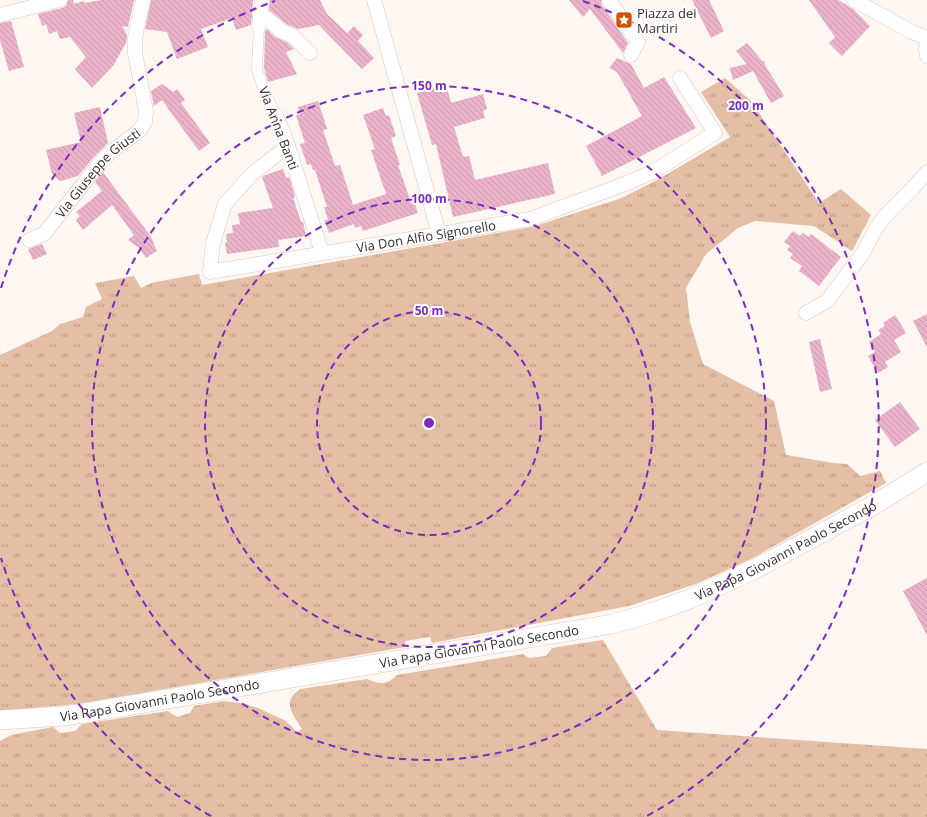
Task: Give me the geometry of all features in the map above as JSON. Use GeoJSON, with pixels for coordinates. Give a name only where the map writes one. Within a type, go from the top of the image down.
{"type":"FeatureCollection","features":[{"type":"Feature","properties":{"kind":"main road","name":"Via Papa Giovanni Paolo Secondo"},"geometry":{"type":"LineString","coordinates":[[0,720],[64,716],[90,712],[612,624],[651,613],[690,599],[741,576],[872,506],[927,472]]}},
{"type":"Feature","properties":{"kind":"street"},"geometry":{"type":"LineString","coordinates":[[0,15],[60,0]]}},
{"type":"Feature","properties":{"kind":"street","name":"Via Giuseppe Giusti"},"geometry":{"type":"LineString","coordinates":[[29,240],[44,234],[98,164],[112,151],[139,131],[146,122],[146,111],[135,54],[134,37],[143,0]]}},
{"type":"Feature","properties":{"kind":"street","name":"Via Anna Banti"},"geometry":{"type":"LineString","coordinates":[[262,0],[256,68],[288,146],[322,253]]}},
{"type":"Feature","properties":{"kind":"street"},"geometry":{"type":"LineString","coordinates":[[374,0],[439,234]]}},
{"type":"Feature","properties":{"kind":"street"},"geometry":{"type":"LineString","coordinates":[[609,0],[638,42],[631,55]]}},
{"type":"Feature","properties":{"kind":"street"},"geometry":{"type":"LineString","coordinates":[[854,0],[912,32],[927,38],[927,56]]}},
{"type":"Feature","properties":{"kind":"street"},"geometry":{"type":"LineString","coordinates":[[259,21],[268,19],[281,31],[293,36],[310,53]]}},
{"type":"Feature","properties":{"kind":"street","name":"Via Don Alfio Signorello"},"geometry":{"type":"LineString","coordinates":[[288,146],[253,173],[225,204],[213,243],[210,272],[530,219],[617,187],[653,172],[715,133],[680,78]]}},
{"type":"Feature","properties":{"kind":"street"},"geometry":{"type":"LineString","coordinates":[[806,313],[827,301],[863,253],[884,216],[914,188],[927,172]]}},
{"type":"Feature","properties":{"kind":"green space"},"geometry":{"type":"Polygon","coordinates":[[[725,78],[751,101],[819,203],[841,189],[871,215],[852,251],[814,226],[755,221],[738,228],[706,254],[686,288],[690,322],[703,364],[774,401],[786,455],[847,464],[860,476],[880,471],[886,483],[751,559],[696,584],[629,606],[432,643],[430,637],[405,641],[405,647],[78,704],[0,711],[0,355],[52,331],[60,324],[83,317],[86,307],[102,299],[95,283],[134,276],[141,288],[151,283],[199,274],[202,285],[532,227],[622,198],[657,180],[730,137],[701,92],[725,78]]]}},
{"type":"Feature","properties":{"kind":"green space"},"geometry":{"type":"Polygon","coordinates":[[[603,640],[657,730],[927,749],[927,817],[0,817],[0,741],[11,735],[53,727],[60,733],[75,731],[82,724],[168,711],[177,717],[190,713],[194,706],[223,701],[242,703],[258,708],[286,721],[297,732],[302,729],[292,713],[290,703],[294,694],[300,689],[367,679],[383,683],[390,681],[397,675],[523,654],[529,658],[546,656],[552,648],[603,640]]]}},
{"type":"Feature","properties":{"kind":"building"},"geometry":{"type":"Polygon","coordinates":[[[68,0],[73,0],[74,4],[84,1],[85,3],[101,0],[134,0],[128,27],[122,26],[127,35],[126,43],[113,66],[92,88],[75,69],[86,57],[70,37],[60,39],[57,31],[49,34],[46,24],[42,26],[38,14],[62,8],[66,6],[68,0]]]}},
{"type":"Feature","properties":{"kind":"building"},"geometry":{"type":"Polygon","coordinates":[[[151,0],[253,0],[251,25],[236,30],[232,18],[201,29],[208,47],[177,59],[167,32],[145,29],[151,0]]]}},
{"type":"Feature","properties":{"kind":"building"},"geometry":{"type":"Polygon","coordinates":[[[270,0],[320,0],[327,14],[347,33],[354,26],[363,35],[358,41],[374,58],[362,69],[319,25],[298,29],[286,24],[269,10],[270,0]]]}},
{"type":"Feature","properties":{"kind":"building"},"geometry":{"type":"Polygon","coordinates":[[[569,0],[601,0],[602,5],[628,43],[623,53],[590,9],[583,17],[569,0]]]}},
{"type":"Feature","properties":{"kind":"building"},"geometry":{"type":"Polygon","coordinates":[[[692,0],[709,0],[724,31],[711,38],[692,0]]]}},
{"type":"Feature","properties":{"kind":"building"},"geometry":{"type":"Polygon","coordinates":[[[809,0],[838,0],[853,9],[870,26],[842,56],[829,43],[835,37],[809,0]]]}},
{"type":"Feature","properties":{"kind":"building"},"geometry":{"type":"Polygon","coordinates":[[[11,21],[24,67],[9,71],[0,40],[0,23],[11,21]]]}},
{"type":"Feature","properties":{"kind":"building"},"geometry":{"type":"Polygon","coordinates":[[[267,29],[275,37],[288,43],[294,49],[286,52],[297,74],[268,82],[264,68],[265,32],[267,29]]]}},
{"type":"Feature","properties":{"kind":"building"},"geometry":{"type":"Polygon","coordinates":[[[747,43],[762,61],[764,61],[784,96],[771,103],[753,71],[733,80],[730,68],[747,64],[736,51],[747,43]]]}},
{"type":"Feature","properties":{"kind":"building"},"geometry":{"type":"Polygon","coordinates":[[[617,58],[631,64],[644,88],[664,77],[696,128],[602,176],[586,146],[642,116],[617,72],[609,68],[617,58]]]}},
{"type":"Feature","properties":{"kind":"building"},"geometry":{"type":"Polygon","coordinates":[[[162,84],[173,92],[177,89],[185,100],[181,103],[210,143],[199,151],[162,100],[154,106],[151,91],[162,84]]]}},
{"type":"Feature","properties":{"kind":"building"},"geometry":{"type":"Polygon","coordinates":[[[446,84],[451,103],[483,94],[487,109],[483,111],[485,118],[454,127],[463,157],[469,156],[475,180],[548,163],[555,194],[453,217],[436,144],[432,145],[417,93],[446,84]]]}},
{"type":"Feature","properties":{"kind":"building"},"geometry":{"type":"Polygon","coordinates":[[[318,101],[327,129],[323,130],[335,166],[340,165],[353,205],[386,194],[371,150],[375,149],[363,115],[383,108],[386,116],[389,115],[396,136],[391,138],[400,165],[398,165],[411,203],[414,202],[418,213],[363,231],[361,226],[355,228],[354,224],[329,233],[324,220],[328,220],[324,207],[327,207],[315,170],[313,170],[311,164],[307,165],[300,144],[305,143],[296,115],[300,114],[298,107],[318,101]]]}},
{"type":"Feature","properties":{"kind":"building"},"geometry":{"type":"Polygon","coordinates":[[[100,107],[108,143],[78,176],[60,181],[52,174],[46,150],[81,142],[74,113],[100,107]]]}},
{"type":"Feature","properties":{"kind":"building"},"geometry":{"type":"Polygon","coordinates":[[[283,169],[286,178],[289,177],[290,179],[295,197],[293,198],[301,222],[303,222],[306,236],[278,240],[279,247],[227,254],[225,243],[227,242],[226,234],[233,233],[232,225],[240,224],[238,213],[273,208],[262,177],[283,169]]]}},
{"type":"Feature","properties":{"kind":"building"},"geometry":{"type":"Polygon","coordinates":[[[103,172],[151,237],[157,251],[146,258],[139,248],[128,240],[134,235],[112,205],[83,230],[76,220],[80,216],[76,212],[102,191],[95,182],[103,172]]]}},
{"type":"Feature","properties":{"kind":"building"},"geometry":{"type":"Polygon","coordinates":[[[793,231],[800,236],[803,233],[809,237],[811,234],[841,257],[819,286],[799,271],[802,266],[790,258],[793,254],[787,250],[790,246],[784,242],[793,231]]]}},
{"type":"Feature","properties":{"kind":"building"},"geometry":{"type":"Polygon","coordinates":[[[42,244],[47,254],[33,260],[28,249],[42,244]]]}},
{"type":"Feature","properties":{"kind":"building"},"geometry":{"type":"Polygon","coordinates":[[[927,314],[927,347],[913,321],[927,314]]]}},
{"type":"Feature","properties":{"kind":"building"},"geometry":{"type":"Polygon","coordinates":[[[895,315],[906,333],[894,340],[901,352],[885,362],[888,367],[878,373],[868,356],[875,352],[869,342],[881,334],[878,330],[885,326],[883,323],[895,315]]]}},
{"type":"Feature","properties":{"kind":"building"},"geometry":{"type":"Polygon","coordinates":[[[820,339],[832,389],[820,392],[809,342],[820,339]]]}},
{"type":"Feature","properties":{"kind":"building"},"geometry":{"type":"Polygon","coordinates":[[[900,402],[920,429],[895,447],[875,420],[900,402]]]}},
{"type":"Feature","properties":{"kind":"building"},"geometry":{"type":"Polygon","coordinates":[[[927,578],[927,635],[903,591],[927,578]]]}},
{"type":"Feature","properties":{"kind":"place","name":"Piazza dei Martiri"},"geometry":{"type":"Point","coordinates":[624,20]}}]}
